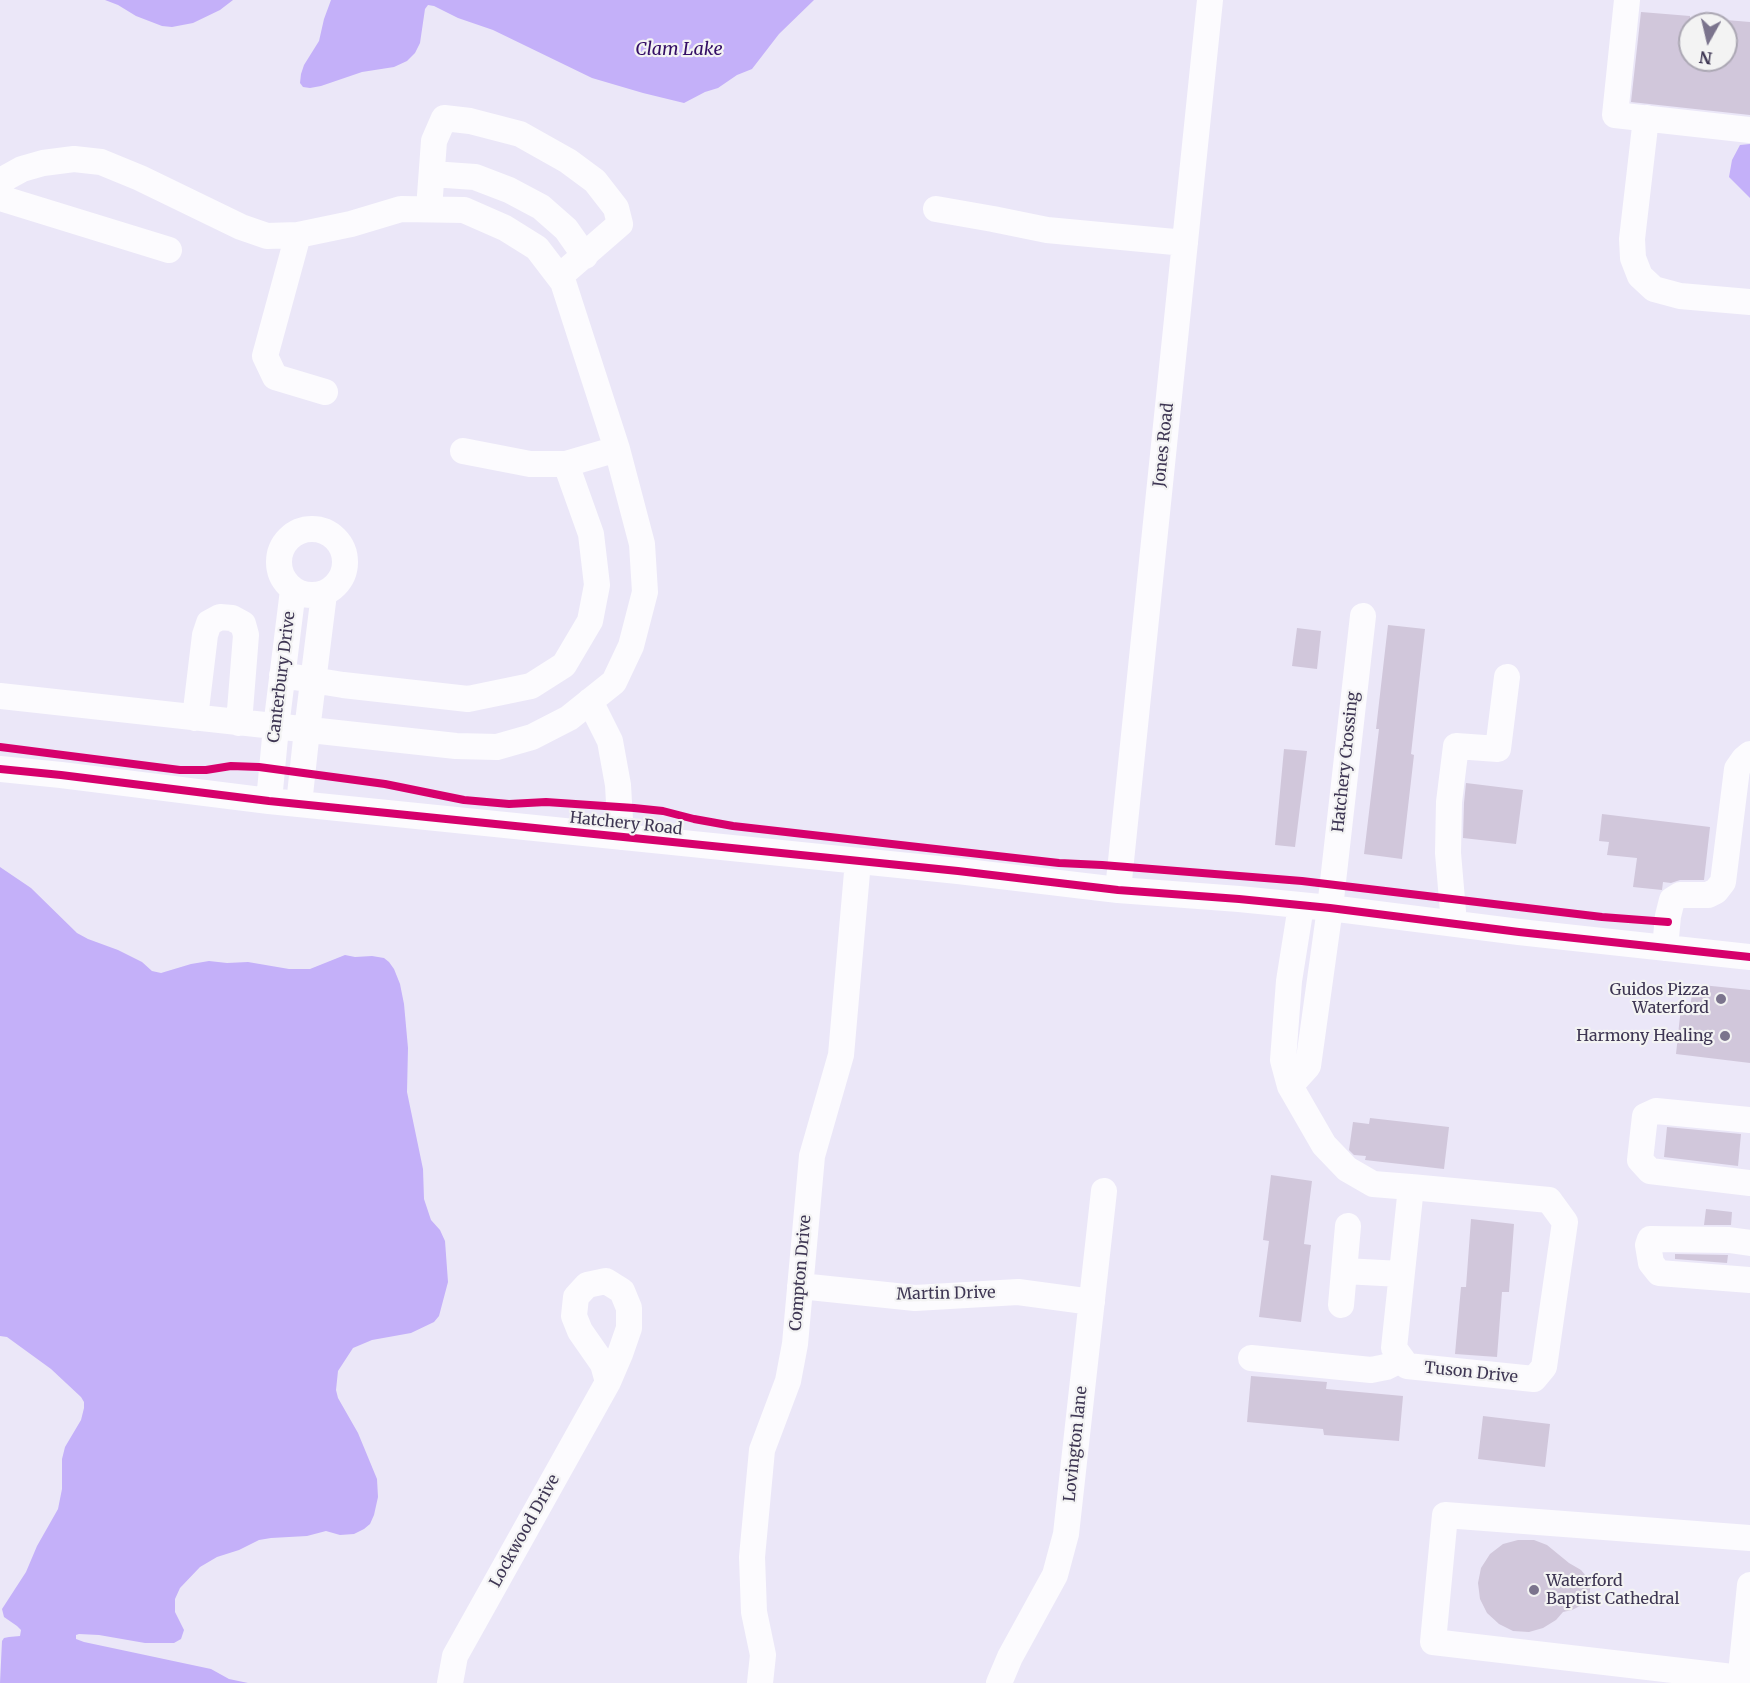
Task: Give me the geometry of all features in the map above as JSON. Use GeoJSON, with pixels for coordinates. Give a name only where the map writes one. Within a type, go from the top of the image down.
{"type":"FeatureCollection","features":[{"type":"Feature","properties":{"kind":"street","name":"Jones Road"},"geometry":{"type":"LineString","coordinates":[[1118,890],[1210,0]]}},
{"type":"Feature","properties":{"kind":"street"},"geometry":{"type":"LineString","coordinates":[[1627,0],[1615,115],[1750,130]]}},
{"type":"Feature","properties":{"kind":"street"},"geometry":{"type":"LineString","coordinates":[[429,209],[434,141],[444,118],[470,121],[520,134],[568,161],[595,181],[616,208],[620,224],[560,277]]}},
{"type":"Feature","properties":{"kind":"street"},"geometry":{"type":"LineString","coordinates":[[1646,118],[1632,239],[1633,258],[1640,276],[1654,289],[1680,297],[1750,302]]}},
{"type":"Feature","properties":{"kind":"street"},"geometry":{"type":"LineString","coordinates":[[0,181],[22,169],[43,163],[74,159],[101,162],[140,177],[241,227],[267,236],[298,235],[351,224],[401,209],[464,210],[505,228],[537,248],[563,282],[617,449],[642,544],[645,592],[631,646],[614,682],[569,718],[532,737],[497,747],[456,746],[0,696]]}},
{"type":"Feature","properties":{"kind":"street"},"geometry":{"type":"LineString","coordinates":[[432,174],[475,177],[509,190],[541,207],[566,230],[585,256]]}},
{"type":"Feature","properties":{"kind":"street"},"geometry":{"type":"LineString","coordinates":[[0,198],[169,250]]}},
{"type":"Feature","properties":{"kind":"street"},"geometry":{"type":"LineString","coordinates":[[936,209],[1047,230],[1185,243]]}},
{"type":"Feature","properties":{"kind":"street"},"geometry":{"type":"LineString","coordinates":[[298,235],[265,356],[275,377],[324,392]]}},
{"type":"Feature","properties":{"kind":"street"},"geometry":{"type":"LineString","coordinates":[[463,452],[530,464],[566,464],[617,449]]}},
{"type":"Feature","properties":{"kind":"street"},"geometry":{"type":"LineString","coordinates":[[282,675],[344,685],[468,699],[531,686],[564,665],[590,621],[597,585],[591,534],[566,464]]}},
{"type":"Feature","properties":{"kind":"street"},"geometry":{"type":"LineString","coordinates":[[317,529],[331,534],[341,545],[346,560],[343,574],[335,587],[324,594],[307,596],[293,590],[283,579],[278,565],[280,550],[289,538],[302,530],[317,529]]}},
{"type":"Feature","properties":{"kind":"street","name":"Canterbury Drive"},"geometry":{"type":"LineString","coordinates":[[269,801],[293,590]]}},
{"type":"Feature","properties":{"kind":"street","name":"Canterbury Drive"},"geometry":{"type":"LineString","coordinates":[[299,804],[324,594]]}},
{"type":"Feature","properties":{"kind":"street","name":"Hatchery Crossing"},"geometry":{"type":"LineString","coordinates":[[1330,908],[1363,616]]}},
{"type":"Feature","properties":{"kind":"street"},"geometry":{"type":"LineString","coordinates":[[195,718],[205,635],[209,623],[220,617],[232,618],[243,624],[246,635],[239,723]]}},
{"type":"Feature","properties":{"kind":"street"},"geometry":{"type":"LineString","coordinates":[[1454,923],[1448,853],[1449,802],[1456,746],[1508,751],[1507,677]]}},
{"type":"Feature","properties":{"kind":"street"},"geometry":{"type":"LineString","coordinates":[[590,701],[610,741],[618,785],[621,837]]}},
{"type":"Feature","properties":{"kind":"street"},"geometry":{"type":"LineString","coordinates":[[1665,948],[1672,900],[1680,896],[1708,895],[1716,891],[1723,882],[1737,769],[1750,754]]}},
{"type":"Feature","properties":{"kind":"street","name":"Hatchery Road"},"geometry":{"type":"LineString","coordinates":[[0,769],[269,801],[1118,890],[1330,908],[1750,957]]}},
{"type":"Feature","properties":{"kind":"street","name":"Compton Drive"},"geometry":{"type":"LineString","coordinates":[[760,1683],[763,1655],[754,1612],[752,1557],[762,1450],[788,1381],[795,1344],[812,1156],[841,1055],[858,861]]}},
{"type":"Feature","properties":{"kind":"street","name":"Tuson Drive"},"geometry":{"type":"LineString","coordinates":[[1301,906],[1289,981],[1283,1060],[1290,1086],[1324,1145],[1347,1169],[1374,1184],[1549,1200],[1565,1222],[1544,1367],[1534,1379],[1407,1366],[1394,1348],[1411,1188]]}},
{"type":"Feature","properties":{"kind":"street"},"geometry":{"type":"LineString","coordinates":[[1290,1086],[1308,1066],[1330,908]]}},
{"type":"Feature","properties":{"kind":"street"},"geometry":{"type":"LineString","coordinates":[[1750,1120],[1656,1111],[1645,1116],[1640,1160],[1650,1171],[1750,1183]]}},
{"type":"Feature","properties":{"kind":"street","name":"Lovington lane"},"geometry":{"type":"LineString","coordinates":[[999,1683],[1055,1575],[1066,1534],[1104,1191]]}},
{"type":"Feature","properties":{"kind":"street"},"geometry":{"type":"LineString","coordinates":[[1341,1305],[1348,1226]]}},
{"type":"Feature","properties":{"kind":"street"},"geometry":{"type":"LineString","coordinates":[[1750,1243],[1729,1240],[1650,1239],[1648,1245],[1651,1263],[1659,1273],[1750,1280]]}},
{"type":"Feature","properties":{"kind":"street"},"geometry":{"type":"LineString","coordinates":[[1344,1271],[1401,1274]]}},
{"type":"Feature","properties":{"kind":"street","name":"Martin Drive"},"geometry":{"type":"LineString","coordinates":[[800,1286],[915,1298],[1018,1292],[1092,1302]]}},
{"type":"Feature","properties":{"kind":"street"},"geometry":{"type":"LineString","coordinates":[[1251,1358],[1371,1370],[1386,1367],[1402,1359]]}},
{"type":"Feature","properties":{"kind":"street","name":"Lockwood Drive"},"geometry":{"type":"LineString","coordinates":[[450,1683],[455,1656],[608,1382]]}},
{"type":"Feature","properties":{"kind":"street"},"geometry":{"type":"LineString","coordinates":[[1750,1538],[1445,1515],[1433,1642],[1740,1680],[1750,1586]]}},
{"type":"Feature","properties":{"kind":"water"},"geometry":{"type":"Polygon","coordinates":[[[105,0],[233,0],[220,10],[193,23],[172,27],[162,26],[136,16],[105,0]]]}},
{"type":"Feature","properties":{"kind":"water","name":"Clam Lake"},"geometry":{"type":"Polygon","coordinates":[[[331,0],[814,0],[779,34],[752,69],[684,103],[592,78],[493,30],[428,5],[425,9],[420,43],[415,53],[407,61],[394,67],[362,72],[321,86],[303,87],[300,83],[301,74],[319,41],[331,0]]]}},
{"type":"Feature","properties":{"kind":"water"},"geometry":{"type":"Polygon","coordinates":[[[1750,144],[1750,198],[1729,177],[1732,160],[1740,145],[1750,144]]]}},
{"type":"Feature","properties":{"kind":"water"},"geometry":{"type":"Polygon","coordinates":[[[0,867],[31,888],[77,933],[142,962],[152,971],[161,973],[209,961],[248,962],[289,969],[310,969],[345,955],[372,956],[384,958],[389,962],[400,984],[408,1048],[407,1092],[423,1169],[424,1199],[431,1220],[440,1230],[445,1241],[448,1282],[439,1316],[434,1322],[411,1333],[372,1340],[353,1348],[338,1371],[336,1390],[338,1398],[358,1433],[377,1479],[378,1497],[370,1524],[354,1534],[340,1535],[326,1531],[307,1536],[259,1540],[217,1557],[200,1567],[180,1588],[175,1599],[175,1612],[184,1630],[181,1639],[174,1643],[145,1643],[99,1635],[76,1635],[76,1639],[84,1642],[211,1669],[229,1679],[248,1683],[0,1683],[2,1641],[4,1638],[20,1636],[21,1630],[4,1617],[2,1609],[26,1572],[37,1546],[58,1509],[62,1489],[62,1459],[65,1447],[81,1420],[84,1402],[51,1369],[7,1337],[0,1336],[0,867]]]}},
{"type":"Feature","properties":{"kind":"building"},"geometry":{"type":"Polygon","coordinates":[[[1641,12],[1678,15],[1678,72],[1738,72],[1738,21],[1750,22],[1750,115],[1631,102],[1641,12]]]}},
{"type":"Feature","properties":{"kind":"building"},"geometry":{"type":"Polygon","coordinates":[[[1388,625],[1425,629],[1402,859],[1364,854],[1379,729],[1376,729],[1388,625]]]}},
{"type":"Feature","properties":{"kind":"building"},"geometry":{"type":"Polygon","coordinates":[[[1297,628],[1321,631],[1317,669],[1292,666],[1297,628]]]}},
{"type":"Feature","properties":{"kind":"building"},"geometry":{"type":"Polygon","coordinates":[[[1284,749],[1307,751],[1295,847],[1275,845],[1284,749]]]}},
{"type":"Feature","properties":{"kind":"building"},"geometry":{"type":"Polygon","coordinates":[[[1466,783],[1523,790],[1516,844],[1463,838],[1466,783]]]}},
{"type":"Feature","properties":{"kind":"building"},"geometry":{"type":"Polygon","coordinates":[[[1602,814],[1710,827],[1704,880],[1663,882],[1662,890],[1633,887],[1637,858],[1607,855],[1609,842],[1599,841],[1602,814]]]}},
{"type":"Feature","properties":{"kind":"building"},"geometry":{"type":"Polygon","coordinates":[[[1702,985],[1750,990],[1750,1063],[1676,1054],[1681,1007],[1690,1008],[1692,994],[1700,995],[1702,985]]]}},
{"type":"Feature","properties":{"kind":"building"},"geometry":{"type":"Polygon","coordinates":[[[1370,1118],[1449,1127],[1444,1169],[1365,1160],[1366,1156],[1354,1155],[1349,1150],[1353,1122],[1369,1124],[1370,1118]]]}},
{"type":"Feature","properties":{"kind":"building"},"geometry":{"type":"Polygon","coordinates":[[[1667,1127],[1741,1134],[1738,1166],[1664,1157],[1667,1127]]]}},
{"type":"Feature","properties":{"kind":"building"},"geometry":{"type":"Polygon","coordinates":[[[1271,1175],[1312,1181],[1304,1244],[1311,1245],[1301,1322],[1259,1317],[1269,1241],[1263,1240],[1271,1175]]]}},
{"type":"Feature","properties":{"kind":"building"},"geometry":{"type":"Polygon","coordinates":[[[1706,1209],[1732,1212],[1731,1225],[1704,1225],[1706,1209]]]}},
{"type":"Feature","properties":{"kind":"building"},"geometry":{"type":"Polygon","coordinates":[[[1471,1219],[1514,1224],[1509,1292],[1502,1292],[1497,1357],[1455,1354],[1461,1287],[1466,1287],[1471,1219]]]}},
{"type":"Feature","properties":{"kind":"building"},"geometry":{"type":"Polygon","coordinates":[[[1675,1254],[1728,1255],[1727,1263],[1675,1259],[1675,1254]]]}},
{"type":"Feature","properties":{"kind":"building"},"geometry":{"type":"Polygon","coordinates":[[[1251,1376],[1327,1382],[1326,1389],[1403,1396],[1399,1441],[1324,1435],[1323,1429],[1247,1422],[1251,1376]]]}},
{"type":"Feature","properties":{"kind":"building"},"geometry":{"type":"Polygon","coordinates":[[[1483,1416],[1550,1424],[1545,1467],[1478,1459],[1483,1416]]]}},
{"type":"Feature","properties":{"kind":"building","name":"Waterford Baptist Cathedral"},"geometry":{"type":"Polygon","coordinates":[[[1518,1540],[1534,1540],[1547,1545],[1581,1570],[1591,1582],[1589,1598],[1582,1605],[1563,1612],[1556,1620],[1543,1628],[1529,1632],[1513,1631],[1499,1624],[1487,1613],[1480,1599],[1478,1583],[1481,1568],[1490,1554],[1503,1544],[1518,1540]]]}},
{"type":"Feature","properties":{"kind":"cycle path"},"geometry":{"type":"LineString","coordinates":[[0,747],[180,770],[206,770],[231,766],[259,767],[385,784],[464,800],[509,804],[546,802],[634,808],[663,811],[733,826],[1059,863],[1302,881],[1602,917],[1668,922]]}},
{"type":"Feature","properties":{"kind":"cycle path"},"geometry":{"type":"LineString","coordinates":[[0,769],[269,801],[958,871],[1118,890],[1330,908],[1519,932],[1750,957]]}},
{"type":"Feature","properties":{"kind":"place","name":"Guidos Pizza Waterford"},"geometry":{"type":"Point","coordinates":[1721,999]}},
{"type":"Feature","properties":{"kind":"place","name":"Harmony Healing"},"geometry":{"type":"Point","coordinates":[1725,1036]}},
{"type":"Feature","properties":{"kind":"place","name":"Waterford Baptist Cathedral"},"geometry":{"type":"Point","coordinates":[1534,1590]}}]}
